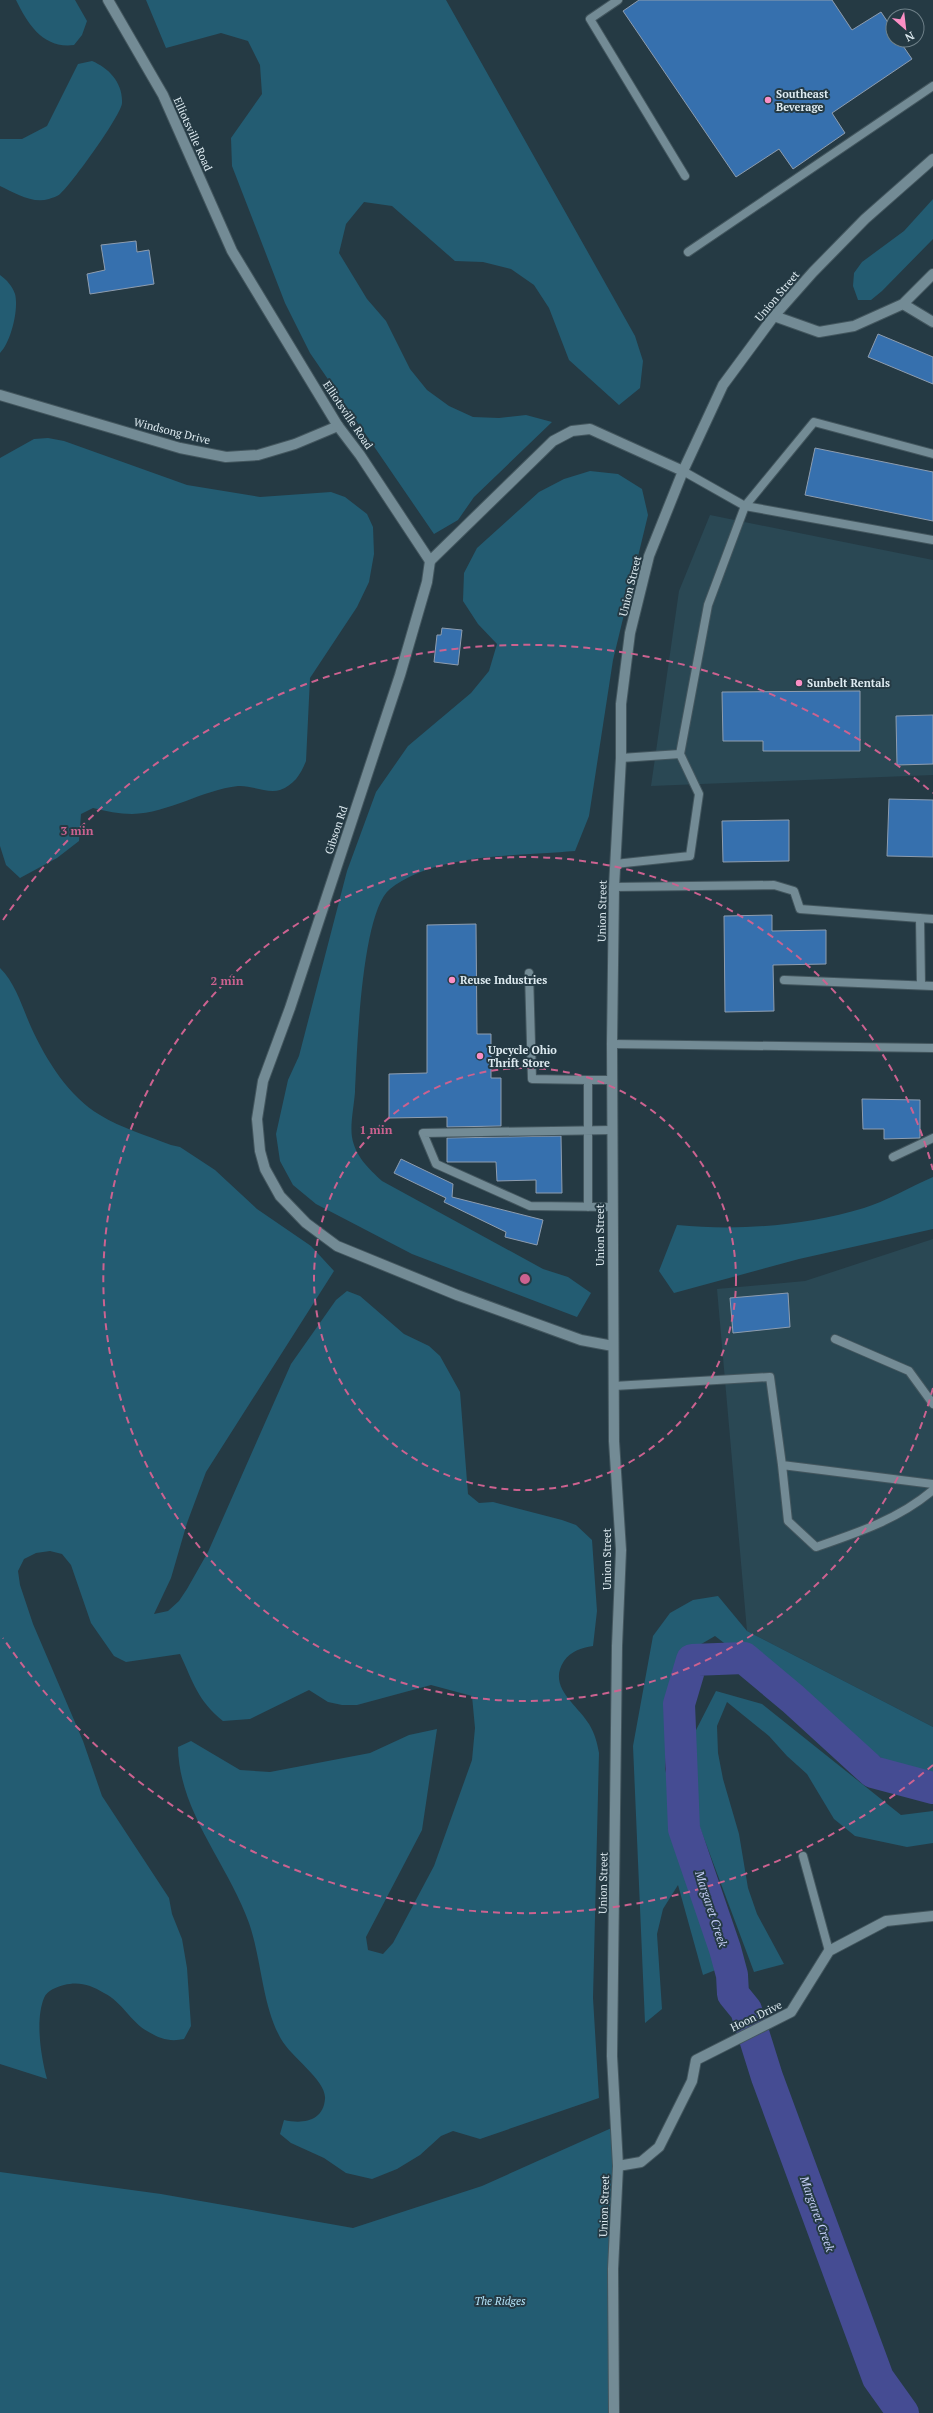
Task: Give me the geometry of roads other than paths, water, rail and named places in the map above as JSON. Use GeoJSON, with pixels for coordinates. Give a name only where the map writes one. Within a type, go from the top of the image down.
{"type":"FeatureCollection","features":[{"type":"Feature","properties":{"kind":"street","name":"Elliotsville Road"},"geometry":{"type":"LineString","coordinates":[[108,0],[163,95],[232,251],[338,426],[360,455],[430,561]]}},
{"type":"Feature","properties":{"kind":"street","name":"Union Street"},"geometry":{"type":"LineString","coordinates":[[614,2413],[613,2269],[618,2166],[612,2056],[617,1646],[621,1550],[614,1447],[612,1044],[614,887],[621,758],[621,704],[630,632],[649,556],[683,471],[723,385],[774,316],[865,219],[933,159]]}},
{"type":"Feature","properties":{"kind":"street"},"geometry":{"type":"LineString","coordinates":[[774,316],[819,332],[854,326],[903,304],[933,274]]}},
{"type":"Feature","properties":{"kind":"street"},"geometry":{"type":"LineString","coordinates":[[903,304],[933,322]]}},
{"type":"Feature","properties":{"kind":"street","name":"Windsong Drive"},"geometry":{"type":"LineString","coordinates":[[0,395],[180,448],[226,457],[258,455],[295,444],[338,426]]}},
{"type":"Feature","properties":{"kind":"street"},"geometry":{"type":"LineString","coordinates":[[430,561],[553,441],[572,431],[590,429],[683,471]]}},
{"type":"Feature","properties":{"kind":"street","name":"Gibson Rd"},"geometry":{"type":"LineString","coordinates":[[430,561],[427,582],[407,654],[290,1008],[264,1080],[257,1119],[260,1151],[268,1176],[280,1196],[320,1234],[349,1253],[581,1340],[613,1346]]}},
{"type":"Feature","properties":{"kind":"street"},"geometry":{"type":"LineString","coordinates":[[829,1951],[886,1921],[933,1916]]}},
{"type":"Feature","properties":{"kind":"street","name":"Hoon Drive"},"geometry":{"type":"LineString","coordinates":[[618,2166],[641,2162],[659,2147],[692,2081],[696,2060],[715,2049],[791,2012],[829,1951]]}},
{"type":"Feature","properties":{"kind":"lane"},"geometry":{"type":"LineString","coordinates":[[618,0],[590,18],[685,176]]}},
{"type":"Feature","properties":{"kind":"lane"},"geometry":{"type":"LineString","coordinates":[[688,252],[933,86]]}},
{"type":"Feature","properties":{"kind":"lane"},"geometry":{"type":"LineString","coordinates":[[615,864],[690,856],[699,794],[680,754],[708,605],[746,506],[814,422],[933,454]]}},
{"type":"Feature","properties":{"kind":"lane"},"geometry":{"type":"LineString","coordinates":[[683,471],[746,506],[933,540]]}},
{"type":"Feature","properties":{"kind":"lane"},"geometry":{"type":"LineString","coordinates":[[621,758],[680,754]]}},
{"type":"Feature","properties":{"kind":"lane"},"geometry":{"type":"LineString","coordinates":[[614,887],[774,886],[794,891],[800,909],[933,919]]}},
{"type":"Feature","properties":{"kind":"lane"},"geometry":{"type":"LineString","coordinates":[[920,918],[921,985]]}},
{"type":"Feature","properties":{"kind":"lane"},"geometry":{"type":"LineString","coordinates":[[529,973],[532,1079],[612,1080]]}},
{"type":"Feature","properties":{"kind":"lane"},"geometry":{"type":"LineString","coordinates":[[784,980],[933,986]]}},
{"type":"Feature","properties":{"kind":"lane"},"geometry":{"type":"LineString","coordinates":[[612,1044],[933,1048]]}},
{"type":"Feature","properties":{"kind":"lane"},"geometry":{"type":"LineString","coordinates":[[588,1080],[588,1207]]}},
{"type":"Feature","properties":{"kind":"lane"},"geometry":{"type":"LineString","coordinates":[[612,1130],[423,1133],[436,1164],[530,1206],[612,1207]]}},
{"type":"Feature","properties":{"kind":"lane"},"geometry":{"type":"LineString","coordinates":[[893,1157],[933,1138]]}},
{"type":"Feature","properties":{"kind":"lane"},"geometry":{"type":"LineString","coordinates":[[835,1340],[909,1371],[933,1404]]}},
{"type":"Feature","properties":{"kind":"lane"},"geometry":{"type":"LineString","coordinates":[[614,1386],[770,1377],[788,1521],[816,1547],[866,1530],[917,1503],[933,1490]]}},
{"type":"Feature","properties":{"kind":"lane"},"geometry":{"type":"LineString","coordinates":[[782,1465],[933,1484]]}},
{"type":"Feature","properties":{"kind":"lane"},"geometry":{"type":"LineString","coordinates":[[803,1856],[829,1951]]}},
{"type":"Feature","properties":{"kind":"waterway","name":"Margaret Creek"},"geometry":{"type":"LineString","coordinates":[[903,2413],[878,2378],[767,2077],[746,2010],[733,1994],[732,1975],[725,1949],[684,1829],[679,1704],[692,1660],[744,1658],[793,1699],[873,1772],[933,1788]]}},
{"type":"Feature","properties":{"kind":"place","name":"Southeast Beverage"},"geometry":{"type":"Point","coordinates":[768,100]}},
{"type":"Feature","properties":{"kind":"place","name":"Sunbelt Rentals"},"geometry":{"type":"Point","coordinates":[799,683]}},
{"type":"Feature","properties":{"kind":"place","name":"Reuse Industries"},"geometry":{"type":"Point","coordinates":[452,980]}},
{"type":"Feature","properties":{"kind":"place","name":"Upcycle Ohio Thrift Store"},"geometry":{"type":"Point","coordinates":[480,1056]}},
{"type":"Feature","properties":{"kind":"park label","name":"The Ridges"},"geometry":{"type":"Point","coordinates":[500,2301]}}]}
